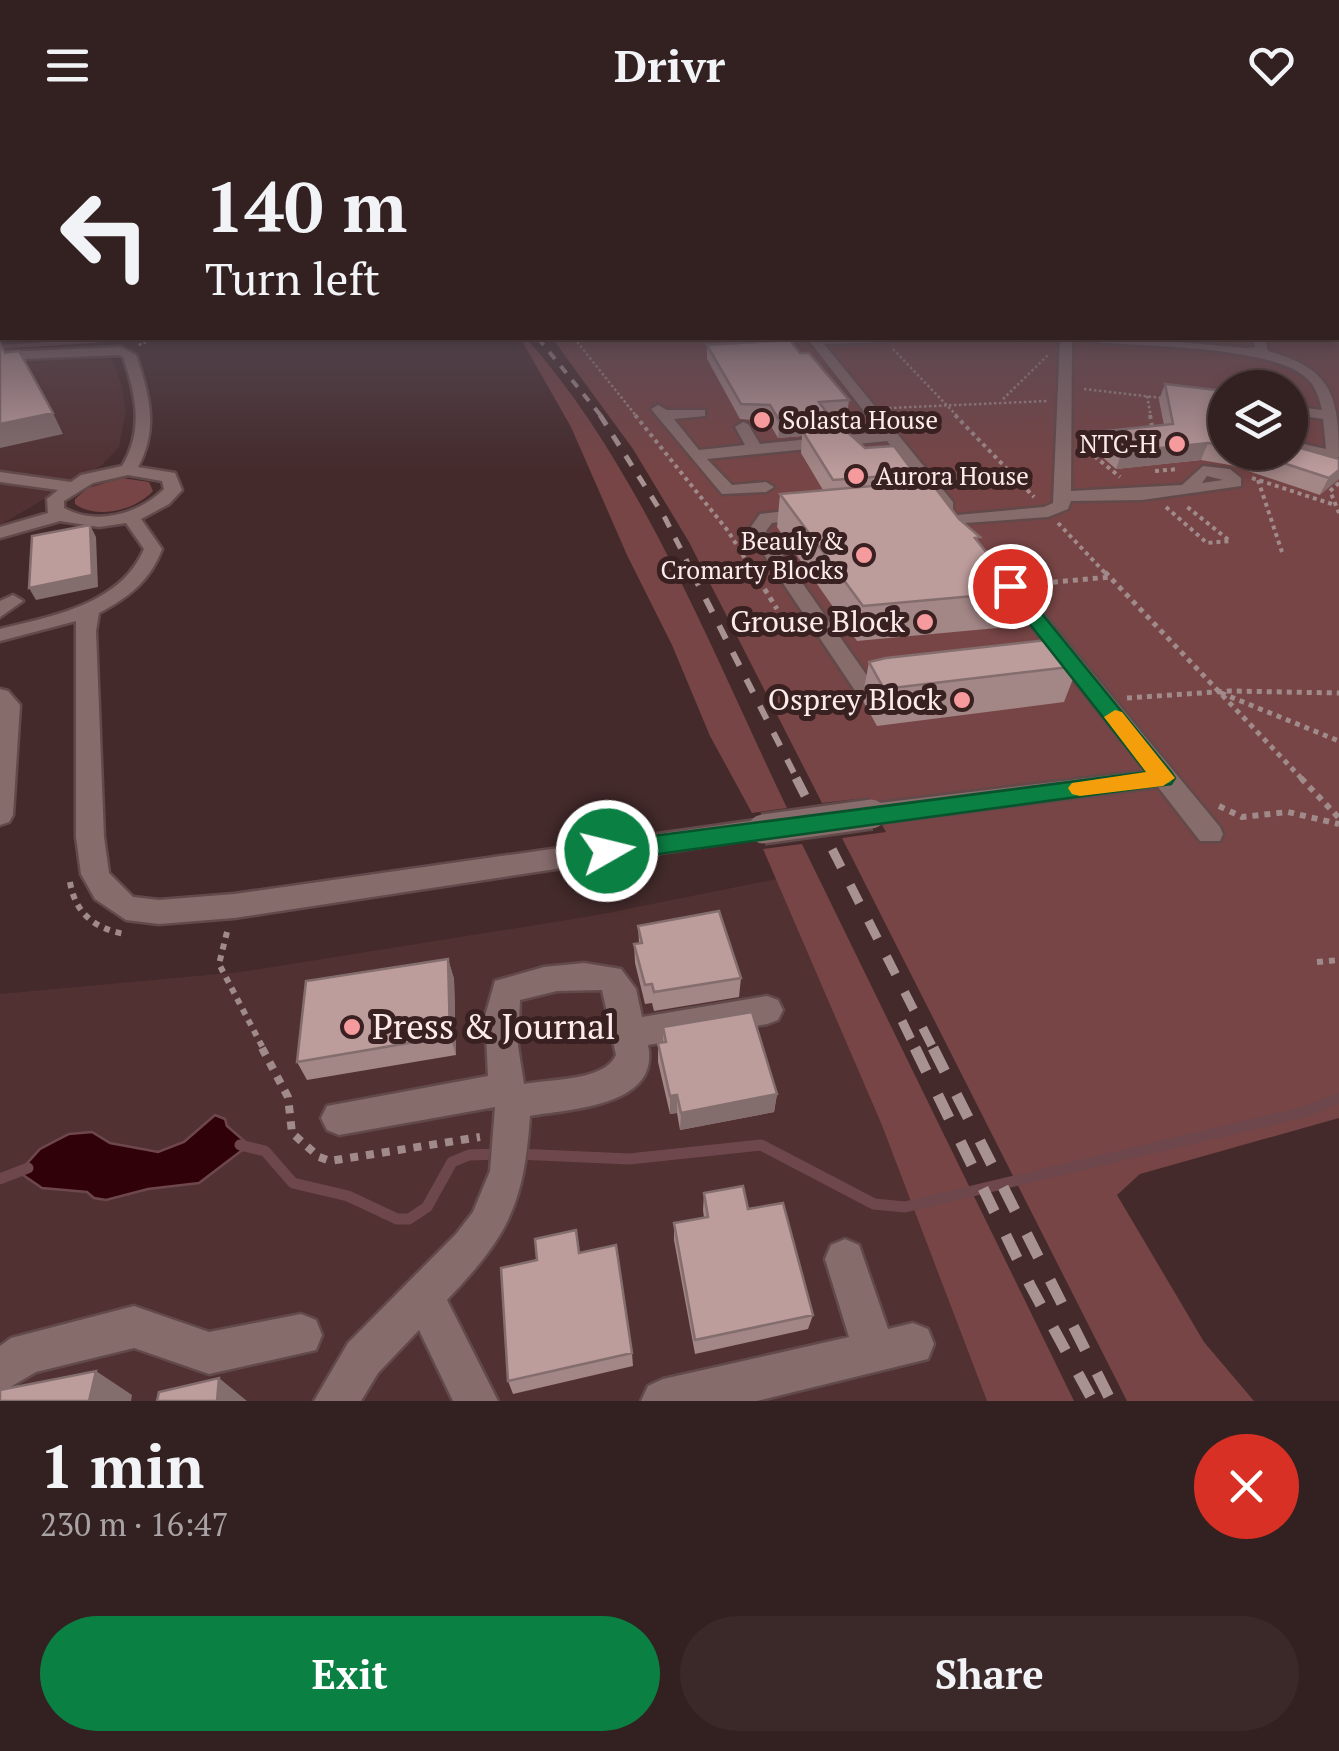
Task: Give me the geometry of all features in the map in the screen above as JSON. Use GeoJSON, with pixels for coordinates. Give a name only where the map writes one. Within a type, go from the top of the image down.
{"type":"FeatureCollection","features":[{"type":"Feature","properties":{"kind":"street"},"geometry":{"type":"LineString","coordinates":[[0,356],[53,354]]}},
{"type":"Feature","properties":{"kind":"street"},"geometry":{"type":"LineString","coordinates":[[127,354],[146,405],[135,460],[128,470]]}},
{"type":"Feature","properties":{"kind":"street"},"geometry":{"type":"LineString","coordinates":[[826,354],[892,436],[942,509],[979,547],[1210,834]]}},
{"type":"Feature","properties":{"kind":"street"},"geometry":{"type":"LineString","coordinates":[[942,509],[1048,512],[1062,506],[1065,354]]}},
{"type":"Feature","properties":{"kind":"street"},"geometry":{"type":"LineString","coordinates":[[1278,354],[1316,375],[1334,453],[1308,452]]}},
{"type":"Feature","properties":{"kind":"street"},"geometry":{"type":"LineString","coordinates":[[700,413],[661,412],[728,490],[766,486]]}},
{"type":"Feature","properties":{"kind":"street"},"geometry":{"type":"LineString","coordinates":[[1308,412],[1327,414]]}},
{"type":"Feature","properties":{"kind":"street"},"geometry":{"type":"LineString","coordinates":[[742,426],[754,457]]}},
{"type":"Feature","properties":{"kind":"street"},"geometry":{"type":"LineString","coordinates":[[712,430],[721,452]]}},
{"type":"Feature","properties":{"kind":"street"},"geometry":{"type":"LineString","coordinates":[[701,462],[754,457],[802,444],[892,436]]}},
{"type":"Feature","properties":{"kind":"street"},"geometry":{"type":"LineString","coordinates":[[802,444],[811,460]]}},
{"type":"Feature","properties":{"kind":"street"},"geometry":{"type":"LineString","coordinates":[[701,462],[721,452],[754,457]]}},
{"type":"Feature","properties":{"kind":"street"},"geometry":{"type":"LineString","coordinates":[[0,478],[70,487],[128,470],[159,472],[173,483],[168,496],[130,515],[82,521],[60,515],[0,532]]}},
{"type":"Feature","properties":{"kind":"street"},"geometry":{"type":"LineString","coordinates":[[1062,495],[1224,486]]}},
{"type":"Feature","properties":{"kind":"street"},"geometry":{"type":"LineString","coordinates":[[60,515],[53,505],[70,487]]}},
{"type":"Feature","properties":{"kind":"street"},"geometry":{"type":"LineString","coordinates":[[832,511],[766,518],[757,531],[866,690]]}},
{"type":"Feature","properties":{"kind":"street"},"geometry":{"type":"LineString","coordinates":[[0,635],[89,610],[128,586],[151,559],[150,541],[130,515]]}},
{"type":"Feature","properties":{"kind":"street"},"geometry":{"type":"LineString","coordinates":[[89,610],[86,631],[90,838],[95,874],[105,891],[126,908],[159,912],[234,906],[872,814],[1169,785]]}},
{"type":"Feature","properties":{"kind":"street"},"geometry":{"type":"LineString","coordinates":[[850,668],[883,665]]}},
{"type":"Feature","properties":{"kind":"street"},"geometry":{"type":"LineString","coordinates":[[0,696],[8,705],[0,815]]}},
{"type":"Feature","properties":{"kind":"street"},"geometry":{"type":"LineString","coordinates":[[336,1401],[363,1358],[470,1248],[487,1225],[510,1127],[502,1006],[506,990],[522,984],[574,978],[610,978],[620,989],[633,1055],[626,1072],[611,1085],[510,1127],[339,1118]]}},
{"type":"Feature","properties":{"kind":"street"},"geometry":{"type":"LineString","coordinates":[[629,1034],[767,1010]]}},
{"type":"Feature","properties":{"kind":"street"},"geometry":{"type":"LineString","coordinates":[[664,1401],[894,1349],[845,1260]]}},
{"type":"Feature","properties":{"kind":"street"},"geometry":{"type":"LineString","coordinates":[[419,1298],[436,1319],[476,1401]]}},
{"type":"Feature","properties":{"kind":"street"},"geometry":{"type":"LineString","coordinates":[[0,1372],[26,1353],[134,1328],[166,1335],[209,1352],[302,1334]]}},
{"type":"Feature","properties":{"kind":"path"},"geometry":{"type":"LineString","coordinates":[[587,354],[728,531],[777,609]]}},
{"type":"Feature","properties":{"kind":"path"},"geometry":{"type":"LineString","coordinates":[[899,354],[1339,821]]}},
{"type":"Feature","properties":{"kind":"path"},"geometry":{"type":"LineString","coordinates":[[1002,400],[1049,354]]}},
{"type":"Feature","properties":{"kind":"path"},"geometry":{"type":"LineString","coordinates":[[1084,389],[1166,398]]}},
{"type":"Feature","properties":{"kind":"path"},"geometry":{"type":"LineString","coordinates":[[1147,396],[1153,435]]}},
{"type":"Feature","properties":{"kind":"path"},"geometry":{"type":"LineString","coordinates":[[871,409],[1002,400],[1064,402]]}},
{"type":"Feature","properties":{"kind":"path"},"geometry":{"type":"LineString","coordinates":[[1084,442],[1078,442],[1140,493],[1167,507],[1207,543],[1230,541],[1190,490]]}},
{"type":"Feature","properties":{"kind":"path"},"geometry":{"type":"LineString","coordinates":[[1258,480],[1282,552]]}},
{"type":"Feature","properties":{"kind":"path"},"geometry":{"type":"LineString","coordinates":[[1338,510],[1330,491],[1339,483]]}},
{"type":"Feature","properties":{"kind":"path"},"geometry":{"type":"LineString","coordinates":[[1010,586],[1110,577]]}},
{"type":"Feature","properties":{"kind":"path"},"geometry":{"type":"LineString","coordinates":[[1220,692],[1339,741]]}},
{"type":"Feature","properties":{"kind":"path"},"geometry":{"type":"LineString","coordinates":[[1100,700],[1220,692],[1339,693]]}},
{"type":"Feature","properties":{"kind":"path"},"geometry":{"type":"LineString","coordinates":[[1169,785],[1242,817],[1288,812],[1339,821]]}},
{"type":"Feature","properties":{"kind":"path"},"geometry":{"type":"LineString","coordinates":[[70,878],[71,892],[82,914],[95,926],[120,934],[137,934]]}},
{"type":"Feature","properties":{"kind":"path"},"geometry":{"type":"LineString","coordinates":[[228,924],[219,964],[288,1097],[292,1133],[319,1158],[330,1161],[510,1127]]}},
{"type":"Feature","properties":{"kind":"path"},"geometry":{"type":"LineString","coordinates":[[1317,962],[1339,960]]}},
{"type":"Feature","properties":{"kind":"shaded area"},"geometry":{"type":"Polygon","coordinates":[[[0,354],[110,354],[126,410],[119,447],[102,465],[0,525],[0,354]]]}},
{"type":"Feature","properties":{"kind":"shaded area"},"geometry":{"type":"Polygon","coordinates":[[[530,354],[539,354],[568,390],[640,503],[787,808],[752,813],[710,736],[571,427],[530,354]]]}},
{"type":"Feature","properties":{"kind":"shaded area"},"geometry":{"type":"Polygon","coordinates":[[[564,354],[1339,354],[1339,1118],[1140,1174],[1117,1195],[1204,1342],[1254,1401],[1127,1401],[842,838],[886,832],[867,798],[822,803],[689,542],[633,449],[564,354]]]}},
{"type":"Feature","properties":{"kind":"shaded area"},"geometry":{"type":"Polygon","coordinates":[[[122,478],[149,482],[153,491],[116,511],[94,511],[75,504],[75,499],[88,488],[122,478]]]}},
{"type":"Feature","properties":{"kind":"shaded area"},"geometry":{"type":"Polygon","coordinates":[[[802,844],[1074,1401],[987,1401],[881,1123],[763,849],[802,844]]]}},
{"type":"Feature","properties":{"kind":"shaded area"},"geometry":{"type":"Polygon","coordinates":[[[777,879],[881,1123],[987,1401],[0,1401],[0,994],[241,972],[592,916],[777,879]]]}},
{"type":"Feature","properties":{"kind":"shaded area"},"geometry":{"type":"Polygon","coordinates":[[[215,1115],[225,1119],[227,1126],[249,1145],[199,1183],[148,1189],[106,1200],[87,1192],[42,1188],[23,1175],[22,1169],[40,1149],[69,1134],[92,1132],[110,1143],[158,1152],[184,1142],[215,1115]]]}},
{"type":"Feature","properties":{"kind":"building"},"geometry":{"type":"Polygon","coordinates":[[[0,354],[21,354],[53,413],[0,424],[0,354]]]}},
{"type":"Feature","properties":{"kind":"building"},"geometry":{"type":"Polygon","coordinates":[[[712,354],[810,354],[849,400],[819,402],[830,417],[780,422],[770,405],[741,404],[712,354]]]}},
{"type":"Feature","properties":{"kind":"building"},"geometry":{"type":"Polygon","coordinates":[[[1165,384],[1208,389],[1208,443],[1122,452],[1097,432],[1173,424],[1165,384]]]}},
{"type":"Feature","properties":{"kind":"building"},"geometry":{"type":"Polygon","coordinates":[[[843,428],[865,448],[894,446],[915,474],[833,480],[803,432],[843,428]]]}},
{"type":"Feature","properties":{"kind":"building"},"geometry":{"type":"Polygon","coordinates":[[[1308,450],[1339,459],[1339,470],[1329,478],[1305,470],[1308,470],[1308,450]]]}},
{"type":"Feature","properties":{"kind":"building"},"geometry":{"type":"Polygon","coordinates":[[[930,481],[959,519],[980,537],[975,538],[1018,592],[863,606],[780,494],[930,481]]]}},
{"type":"Feature","properties":{"kind":"building"},"geometry":{"type":"Polygon","coordinates":[[[90,525],[92,575],[29,588],[32,536],[90,525]]]}},
{"type":"Feature","properties":{"kind":"building"},"geometry":{"type":"Polygon","coordinates":[[[1055,639],[1078,666],[884,689],[869,662],[886,658],[1055,639]]]}},
{"type":"Feature","properties":{"kind":"building"},"geometry":{"type":"Polygon","coordinates":[[[719,911],[741,978],[654,992],[652,984],[645,985],[634,944],[642,943],[638,926],[719,911]]]}},
{"type":"Feature","properties":{"kind":"building"},"geometry":{"type":"Polygon","coordinates":[[[448,959],[450,1036],[297,1062],[306,981],[448,959]]]}},
{"type":"Feature","properties":{"kind":"building"},"geometry":{"type":"Polygon","coordinates":[[[752,1012],[777,1094],[681,1113],[677,1095],[670,1096],[658,1043],[666,1042],[663,1027],[752,1012]]]}},
{"type":"Feature","properties":{"kind":"building"},"geometry":{"type":"Polygon","coordinates":[[[743,1186],[748,1209],[783,1203],[813,1315],[695,1340],[674,1223],[708,1217],[704,1193],[743,1186]]]}},
{"type":"Feature","properties":{"kind":"building"},"geometry":{"type":"Polygon","coordinates":[[[576,1230],[579,1253],[616,1245],[632,1353],[508,1381],[501,1268],[537,1260],[535,1239],[576,1230]]]}},
{"type":"Feature","properties":{"kind":"building"},"geometry":{"type":"Polygon","coordinates":[[[96,1371],[89,1401],[0,1401],[0,1390],[96,1371]]]}},
{"type":"Feature","properties":{"kind":"building"},"geometry":{"type":"Polygon","coordinates":[[[219,1378],[217,1401],[157,1401],[159,1392],[219,1378]]]}},
{"type":"Feature","properties":{"kind":"waterway"},"geometry":{"type":"LineString","coordinates":[[517,1154],[629,1159],[761,1145],[874,1204],[905,1207],[1304,1112],[1339,1098]]}},
{"type":"Feature","properties":{"kind":"waterway"},"geometry":{"type":"LineString","coordinates":[[240,1145],[265,1151],[293,1183],[348,1196],[397,1219],[409,1219],[427,1207],[452,1162],[469,1155],[498,1154]]}},
{"type":"Feature","properties":{"kind":"waterway"},"geometry":{"type":"LineString","coordinates":[[0,1179],[28,1168]]}},
{"type":"Feature","properties":{"kind":"railway"},"geometry":{"type":"LineString","coordinates":[[551,354],[602,417]]}},
{"type":"Feature","properties":{"kind":"railway"},"geometry":{"type":"LineString","coordinates":[[600,415],[665,518],[694,575]]}},
{"type":"Feature","properties":{"kind":"railway"},"geometry":{"type":"LineString","coordinates":[[692,572],[798,781]]}},
{"type":"Feature","properties":{"kind":"railway"},"geometry":{"type":"LineString","coordinates":[[796,778],[934,1050]]}},
{"type":"Feature","properties":{"kind":"railway"},"geometry":{"type":"LineString","coordinates":[[902,1021],[916,1050]]}},
{"type":"Feature","properties":{"kind":"railway"},"geometry":{"type":"LineString","coordinates":[[915,1048],[1030,1285],[1093,1401]]}},
{"type":"Feature","properties":{"kind":"railway"},"geometry":{"type":"LineString","coordinates":[[933,1048],[1111,1401]]}},
{"type":"Feature","properties":{"kind":"slow traffic"},"geometry":{"type":"LineString","coordinates":[[1080,788],[1163,778],[1115,717]]}},
{"type":"Feature","properties":{"kind":"place","name":"Solasta House"},"geometry":{"type":"Point","coordinates":[762,420]}},
{"type":"Feature","properties":{"kind":"place","name":"NTC-H"},"geometry":{"type":"Point","coordinates":[1177,444]}},
{"type":"Feature","properties":{"kind":"place","name":"Aurora House"},"geometry":{"type":"Point","coordinates":[856,476]}},
{"type":"Feature","properties":{"kind":"place","name":"Beauly & Cromarty Blocks"},"geometry":{"type":"Point","coordinates":[864,555]}},
{"type":"Feature","properties":{"kind":"place","name":"Grouse Block"},"geometry":{"type":"Point","coordinates":[925,622]}},
{"type":"Feature","properties":{"kind":"place","name":"Osprey Block"},"geometry":{"type":"Point","coordinates":[962,700]}},
{"type":"Feature","properties":{"kind":"place","name":"Press & Journal"},"geometry":{"type":"Point","coordinates":[352,1027]}},
{"type":"Feature","properties":{"kind":"route"},"geometry":{"type":"LineString","coordinates":[[607,851],[1163,778],[1010,586]]}}]}
